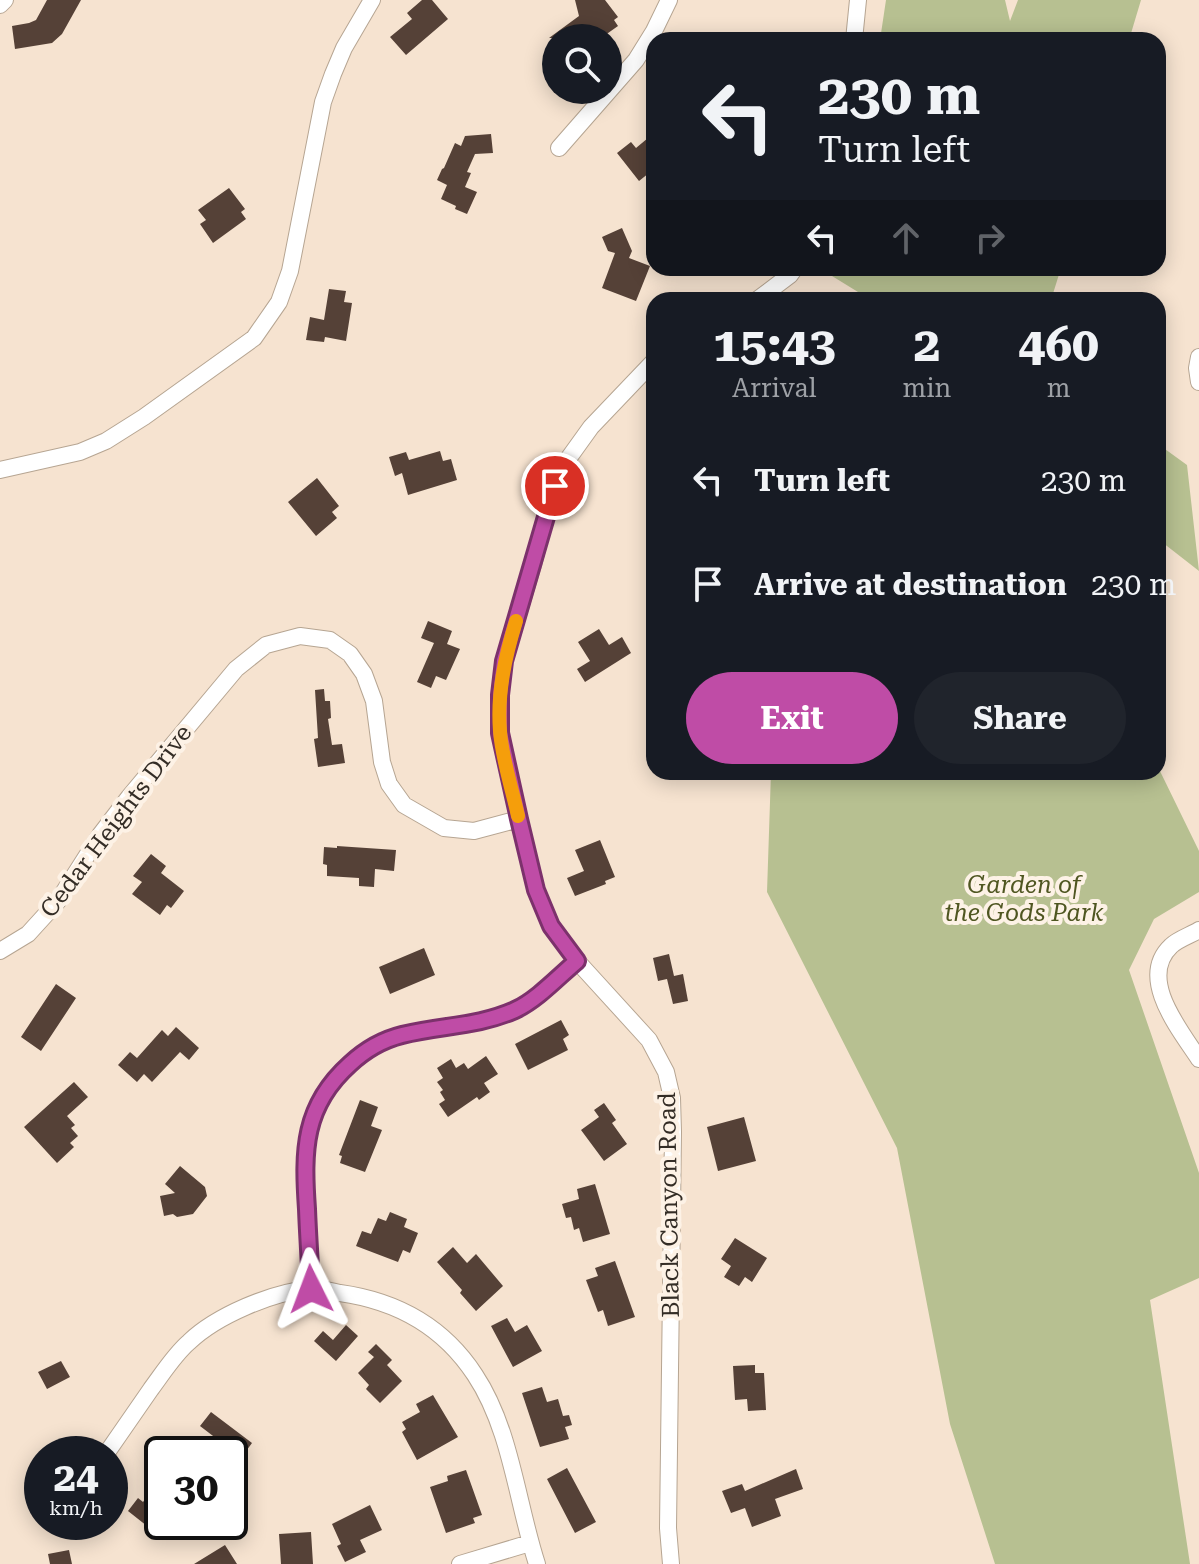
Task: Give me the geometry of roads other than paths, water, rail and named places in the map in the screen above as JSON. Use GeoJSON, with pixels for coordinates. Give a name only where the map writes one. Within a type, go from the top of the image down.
{"type":"FeatureCollection","features":[{"type":"Feature","properties":{"kind":"street"},"geometry":{"type":"LineString","coordinates":[[0,5],[5,0]]}},
{"type":"Feature","properties":{"kind":"street"},"geometry":{"type":"LineString","coordinates":[[0,470],[80,452],[106,441],[254,338],[279,302],[290,271],[328,88],[344,48],[372,0]]}},
{"type":"Feature","properties":{"kind":"street"},"geometry":{"type":"LineString","coordinates":[[653,32],[669,0]]}},
{"type":"Feature","properties":{"kind":"street"},"geometry":{"type":"LineString","coordinates":[[855,32],[858,0]]}},
{"type":"Feature","properties":{"kind":"street"},"geometry":{"type":"LineString","coordinates":[[559,148],[636,60],[646,44]]}},
{"type":"Feature","properties":{"kind":"street"},"geometry":{"type":"LineString","coordinates":[[768,292],[789,276]]}},
{"type":"Feature","properties":{"kind":"street"},"geometry":{"type":"LineString","coordinates":[[1199,357],[1199,382]]}},
{"type":"Feature","properties":{"kind":"street","name":"Black Canyon Road"},"geometry":{"type":"LineString","coordinates":[[646,369],[591,427],[568,459],[552,491],[504,661],[500,733],[536,890],[551,926],[577,961],[649,1040],[666,1072],[672,1098],[668,1528],[671,1564]]}},
{"type":"Feature","properties":{"kind":"street","name":"Cedar Heights Drive"},"geometry":{"type":"LineString","coordinates":[[0,951],[28,934],[58,901],[100,835],[129,797],[236,669],[266,645],[300,636],[330,640],[350,654],[364,674],[374,701],[382,762],[389,784],[404,805],[444,828],[474,831],[519,819]]}},
{"type":"Feature","properties":{"kind":"street"},"geometry":{"type":"LineString","coordinates":[[1199,930],[1171,946],[1158,966],[1160,994],[1199,1059]]}},
{"type":"Feature","properties":{"kind":"street"},"geometry":{"type":"LineString","coordinates":[[311,1289],[304,1166],[308,1132],[317,1104],[334,1078],[378,1043],[427,1030],[488,1020],[518,1009],[577,961]]}},
{"type":"Feature","properties":{"kind":"street"},"geometry":{"type":"LineString","coordinates":[[119,1436],[165,1370],[189,1342],[225,1316],[260,1301],[311,1289],[352,1294],[388,1304],[422,1320],[451,1343],[475,1375],[495,1410],[537,1564]]}},
{"type":"Feature","properties":{"kind":"street"},"geometry":{"type":"LineString","coordinates":[[460,1564],[530,1543]]}},
{"type":"Feature","properties":{"kind":"park label","name":"Garden of the Gods Park"},"geometry":{"type":"Point","coordinates":[1024,899]}}]}
